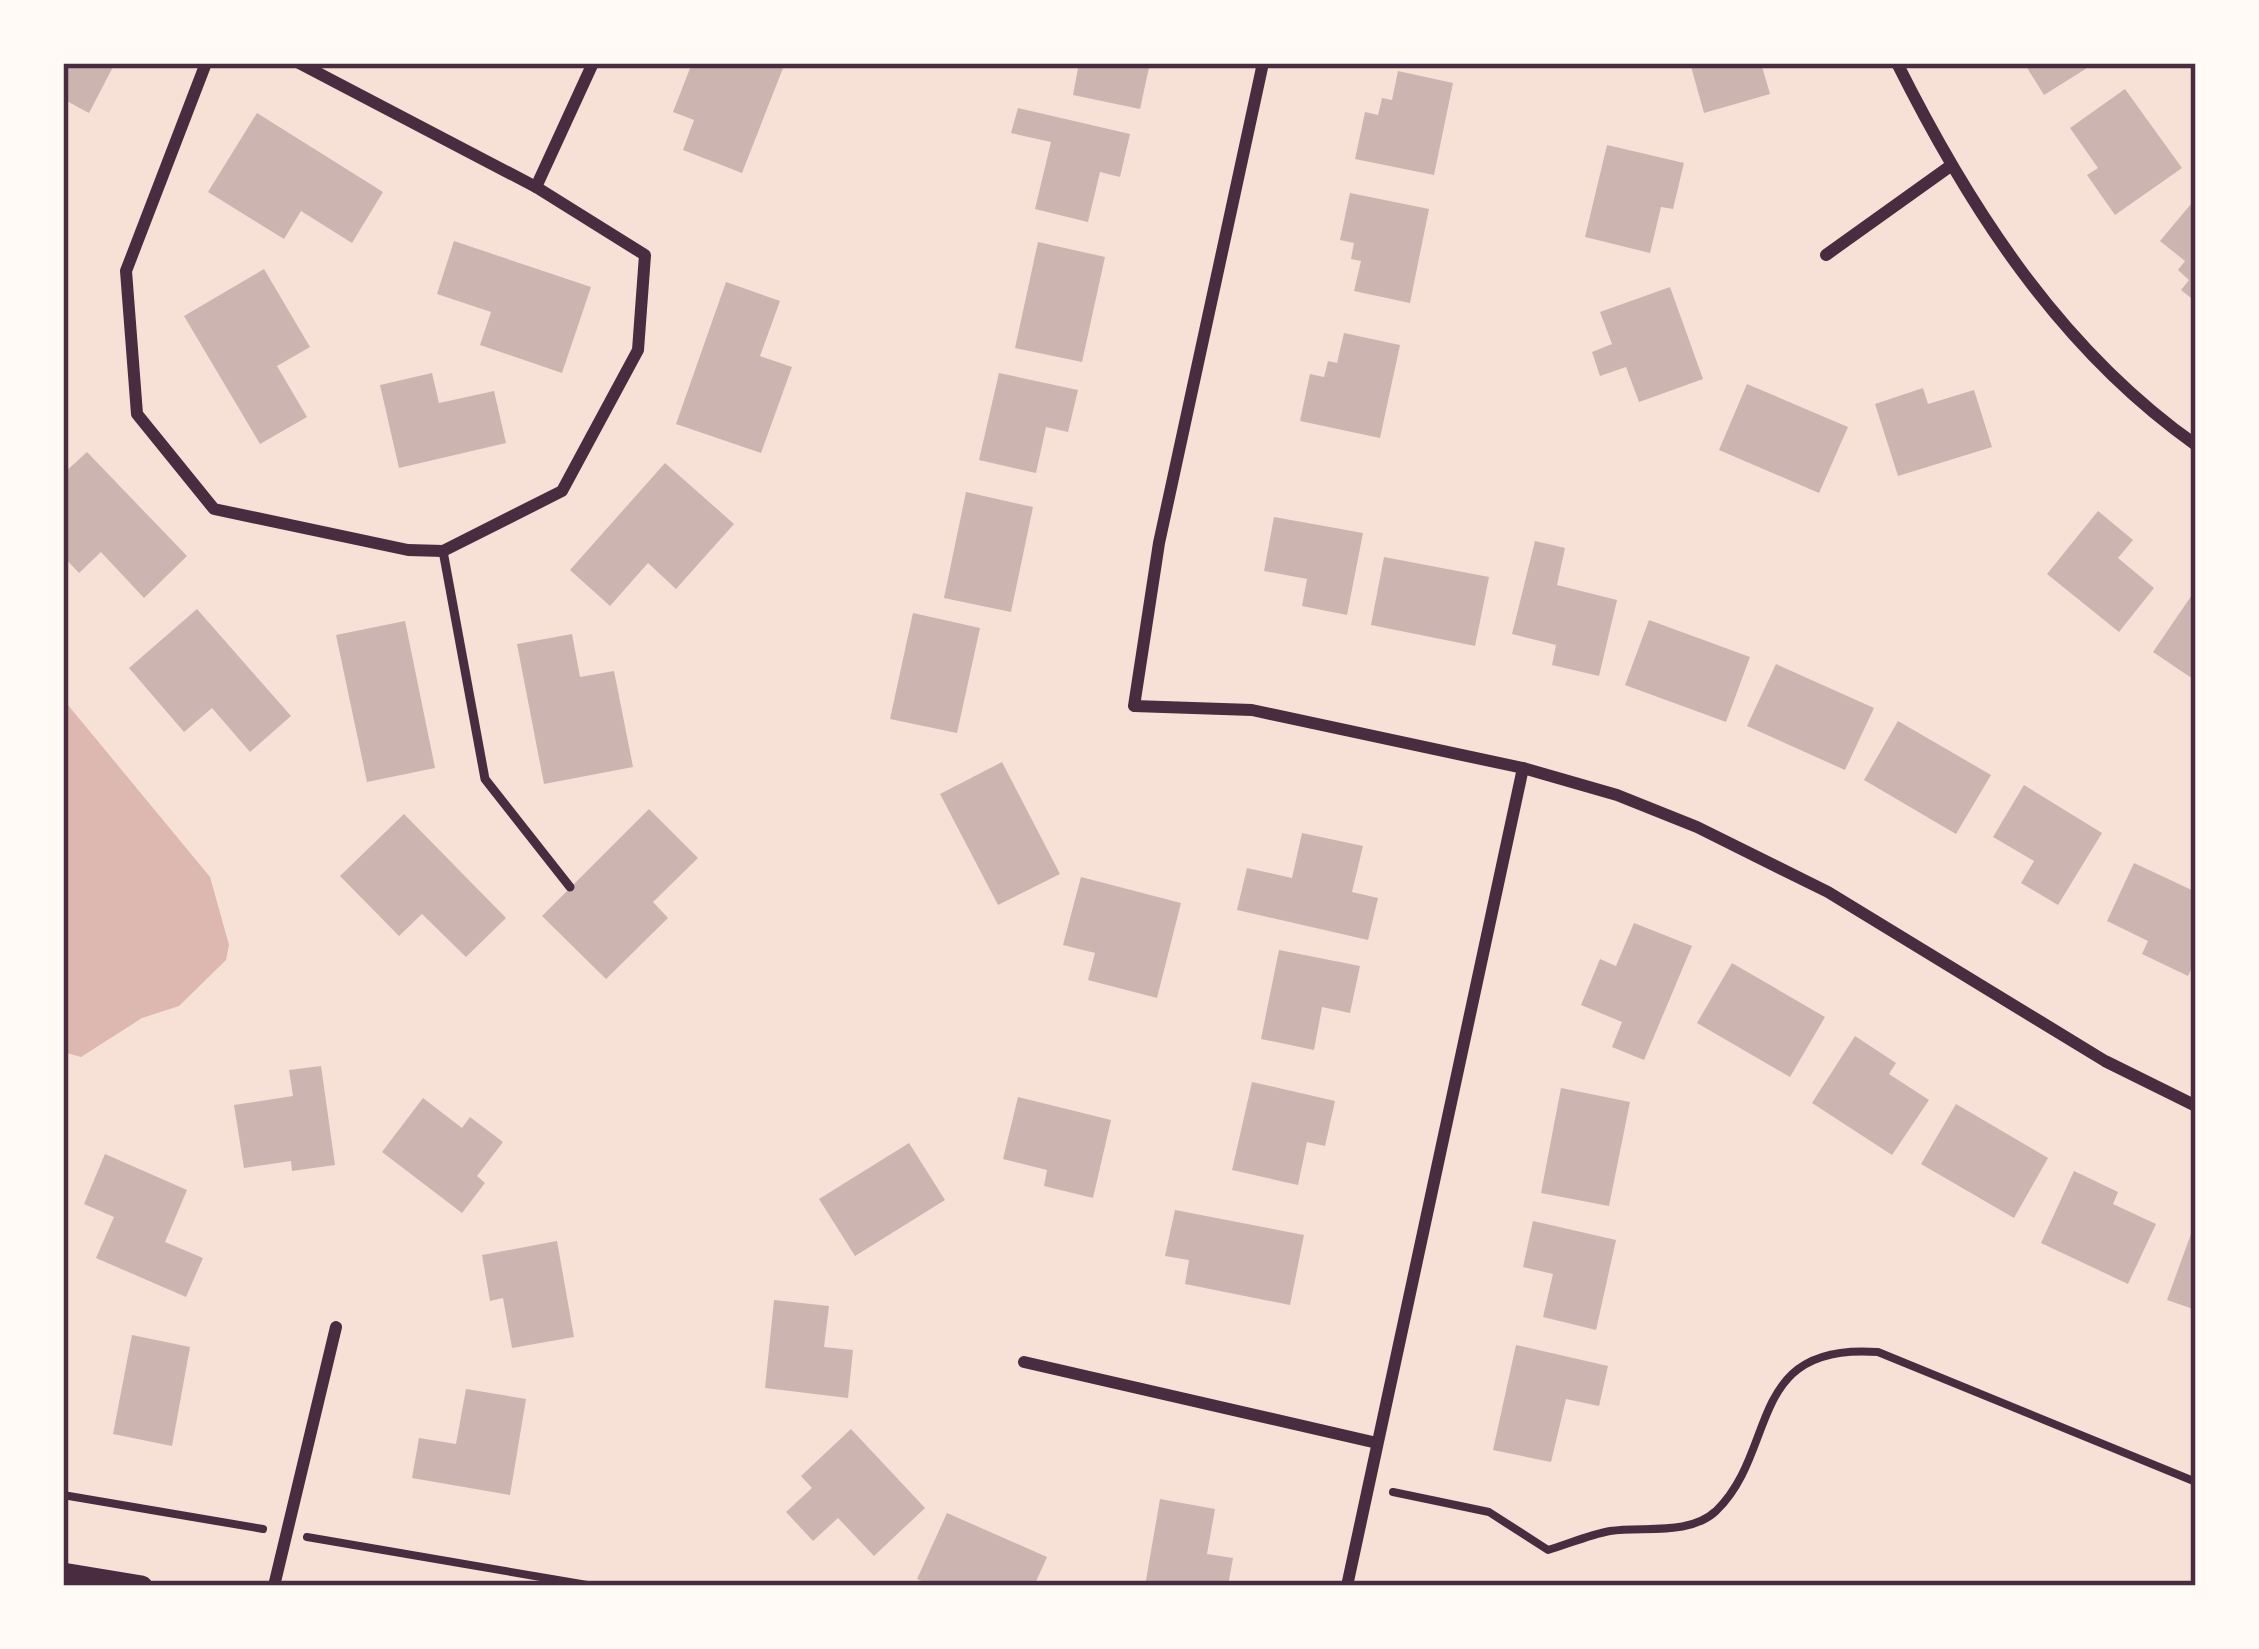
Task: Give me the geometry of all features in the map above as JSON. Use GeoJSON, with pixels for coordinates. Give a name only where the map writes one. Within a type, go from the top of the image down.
{"type":"FeatureCollection","features":[{"type":"Feature","properties":{"kind":"street"},"geometry":{"type":"LineString","coordinates":[[206,63],[126,271],[137,414],[214,509],[408,550],[443,551],[562,491],[638,350],[645,255],[536,187],[299,63]]}},
{"type":"Feature","properties":{"kind":"street"},"geometry":{"type":"LineString","coordinates":[[536,187],[593,63]]}},
{"type":"Feature","properties":{"kind":"street"},"geometry":{"type":"LineString","coordinates":[[1263,63],[1159,544],[1134,706],[1252,710],[1523,768],[1617,795],[1761,856],[2105,1060],[2196,1106]]}},
{"type":"Feature","properties":{"kind":"street"},"geometry":{"type":"LineString","coordinates":[[1897,63],[1949,167],[2015,267],[2097,361],[2196,445]]}},
{"type":"Feature","properties":{"kind":"street"},"geometry":{"type":"LineString","coordinates":[[1826,255],[1949,167]]}},
{"type":"Feature","properties":{"kind":"street"},"geometry":{"type":"LineString","coordinates":[[1347,1586],[1523,768]]}},
{"type":"Feature","properties":{"kind":"street"},"geometry":{"type":"LineString","coordinates":[[274,1586],[336,1327]]}},
{"type":"Feature","properties":{"kind":"street"},"geometry":{"type":"LineString","coordinates":[[1024,1362],[1377,1443]]}},
{"type":"Feature","properties":{"kind":"street"},"geometry":{"type":"LineString","coordinates":[[63,1573],[142,1586]]}},
{"type":"Feature","properties":{"kind":"lane"},"geometry":{"type":"LineString","coordinates":[[443,551],[485,779],[570,887]]}},
{"type":"Feature","properties":{"kind":"path"},"geometry":{"type":"LineString","coordinates":[[1368,1484],[1421,1501],[1489,1512],[1548,1550],[1607,1532],[1686,1526],[1714,1513],[1731,1491],[1761,1421],[1790,1377],[1820,1356],[1849,1350],[1878,1352],[2196,1481]]}},
{"type":"Feature","properties":{"kind":"path"},"geometry":{"type":"LineString","coordinates":[[63,1496],[593,1586]]}},
{"type":"Feature","properties":{"kind":"shaded area"},"geometry":{"type":"Polygon","coordinates":[[[63,699],[210,877],[229,945],[226,960],[179,1006],[142,1018],[81,1057],[63,1052],[63,699]]]}},
{"type":"Feature","properties":{"kind":"building"},"geometry":{"type":"Polygon","coordinates":[[[63,63],[115,63],[89,113],[63,99],[63,63]]]}},
{"type":"Feature","properties":{"kind":"building"},"geometry":{"type":"Polygon","coordinates":[[[692,63],[785,63],[742,173],[683,150],[694,120],[673,112],[692,63]]]}},
{"type":"Feature","properties":{"kind":"building"},"geometry":{"type":"Polygon","coordinates":[[[1079,63],[1150,63],[1140,109],[1073,95],[1079,63]]]}},
{"type":"Feature","properties":{"kind":"building"},"geometry":{"type":"Polygon","coordinates":[[[1690,63],[1761,63],[1770,94],[1704,113],[1690,63]]]}},
{"type":"Feature","properties":{"kind":"building"},"geometry":{"type":"Polygon","coordinates":[[[2024,63],[2095,63],[2044,95],[2024,63]]]}},
{"type":"Feature","properties":{"kind":"building"},"geometry":{"type":"Polygon","coordinates":[[[1398,71],[1453,83],[1434,175],[1355,159],[1365,112],[1378,115],[1382,98],[1392,100],[1398,71]]]}},
{"type":"Feature","properties":{"kind":"building"},"geometry":{"type":"Polygon","coordinates":[[[2125,89],[2182,168],[2115,215],[2087,175],[2098,168],[2070,128],[2125,89]]]}},
{"type":"Feature","properties":{"kind":"building"},"geometry":{"type":"Polygon","coordinates":[[[1018,108],[1130,134],[1120,177],[1100,172],[1088,222],[1035,209],[1051,142],[1011,133],[1018,108]]]}},
{"type":"Feature","properties":{"kind":"building"},"geometry":{"type":"Polygon","coordinates":[[[257,113],[383,192],[352,243],[301,211],[284,239],[208,192],[257,113]]]}},
{"type":"Feature","properties":{"kind":"building"},"geometry":{"type":"Polygon","coordinates":[[[1607,145],[1684,163],[1673,209],[1661,207],[1650,253],[1585,237],[1607,145]]]}},
{"type":"Feature","properties":{"kind":"building"},"geometry":{"type":"Polygon","coordinates":[[[1350,193],[1429,209],[1410,303],[1354,291],[1361,261],[1351,259],[1354,243],[1340,240],[1350,193]]]}},
{"type":"Feature","properties":{"kind":"building"},"geometry":{"type":"Polygon","coordinates":[[[2196,198],[2196,302],[2181,290],[2189,280],[2178,270],[2185,261],[2160,241],[2196,198]]]}},
{"type":"Feature","properties":{"kind":"building"},"geometry":{"type":"Polygon","coordinates":[[[454,241],[591,287],[562,373],[480,345],[491,312],[437,294],[454,241]]]}},
{"type":"Feature","properties":{"kind":"building"},"geometry":{"type":"Polygon","coordinates":[[[1038,242],[1105,257],[1082,362],[1015,348],[1038,242]]]}},
{"type":"Feature","properties":{"kind":"building"},"geometry":{"type":"Polygon","coordinates":[[[264,269],[310,347],[277,366],[307,417],[260,444],[184,316],[264,269]]]}},
{"type":"Feature","properties":{"kind":"building"},"geometry":{"type":"Polygon","coordinates":[[[726,282],[780,301],[760,356],[792,367],[761,453],[676,424],[726,282]]]}},
{"type":"Feature","properties":{"kind":"building"},"geometry":{"type":"Polygon","coordinates":[[[1670,287],[1703,379],[1639,402],[1626,367],[1600,376],[1592,352],[1612,344],[1600,312],[1670,287]]]}},
{"type":"Feature","properties":{"kind":"building"},"geometry":{"type":"Polygon","coordinates":[[[1344,333],[1400,345],[1380,438],[1300,421],[1310,374],[1324,377],[1328,361],[1337,363],[1344,333]]]}},
{"type":"Feature","properties":{"kind":"building"},"geometry":{"type":"Polygon","coordinates":[[[432,373],[439,403],[494,391],[506,443],[399,468],[380,385],[432,373]]]}},
{"type":"Feature","properties":{"kind":"building"},"geometry":{"type":"Polygon","coordinates":[[[999,373],[1078,390],[1068,432],[1046,427],[1036,473],[979,460],[999,373]]]}},
{"type":"Feature","properties":{"kind":"building"},"geometry":{"type":"Polygon","coordinates":[[[1747,384],[1848,427],[1819,493],[1719,450],[1747,384]]]}},
{"type":"Feature","properties":{"kind":"building"},"geometry":{"type":"Polygon","coordinates":[[[1923,388],[1928,404],[1974,390],[1992,447],[1898,476],[1875,404],[1923,388]]]}},
{"type":"Feature","properties":{"kind":"building"},"geometry":{"type":"Polygon","coordinates":[[[87,452],[187,556],[144,598],[101,552],[79,573],[63,556],[63,474],[87,452]]]}},
{"type":"Feature","properties":{"kind":"building"},"geometry":{"type":"Polygon","coordinates":[[[665,463],[734,524],[676,589],[648,563],[610,606],[570,570],[665,463]]]}},
{"type":"Feature","properties":{"kind":"building"},"geometry":{"type":"Polygon","coordinates":[[[966,492],[1033,507],[1011,612],[944,598],[966,492]]]}},
{"type":"Feature","properties":{"kind":"building"},"geometry":{"type":"Polygon","coordinates":[[[2098,511],[2133,540],[2118,558],[2154,588],[2119,632],[2047,574],[2098,511]]]}},
{"type":"Feature","properties":{"kind":"building"},"geometry":{"type":"Polygon","coordinates":[[[1274,517],[1363,533],[1347,615],[1302,606],[1307,579],[1264,571],[1274,517]]]}},
{"type":"Feature","properties":{"kind":"building"},"geometry":{"type":"Polygon","coordinates":[[[1535,541],[1565,548],[1557,585],[1617,600],[1599,676],[1552,665],[1556,645],[1512,634],[1535,541]]]}},
{"type":"Feature","properties":{"kind":"building"},"geometry":{"type":"Polygon","coordinates":[[[1384,557],[1489,577],[1475,646],[1371,625],[1384,557]]]}},
{"type":"Feature","properties":{"kind":"building"},"geometry":{"type":"Polygon","coordinates":[[[2196,589],[2196,681],[2153,652],[2196,589]]]}},
{"type":"Feature","properties":{"kind":"building"},"geometry":{"type":"Polygon","coordinates":[[[197,609],[291,716],[250,752],[212,708],[184,732],[129,668],[197,609]]]}},
{"type":"Feature","properties":{"kind":"building"},"geometry":{"type":"Polygon","coordinates":[[[913,613],[980,628],[957,733],[890,719],[913,613]]]}},
{"type":"Feature","properties":{"kind":"building"},"geometry":{"type":"Polygon","coordinates":[[[1649,620],[1750,657],[1726,722],[1625,685],[1649,620]]]}},
{"type":"Feature","properties":{"kind":"building"},"geometry":{"type":"Polygon","coordinates":[[[405,621],[435,768],[367,782],[336,635],[405,621]]]}},
{"type":"Feature","properties":{"kind":"building"},"geometry":{"type":"Polygon","coordinates":[[[572,634],[580,677],[614,671],[633,767],[544,784],[517,644],[572,634]]]}},
{"type":"Feature","properties":{"kind":"building"},"geometry":{"type":"Polygon","coordinates":[[[1776,664],[1874,708],[1845,770],[1747,726],[1776,664]]]}},
{"type":"Feature","properties":{"kind":"building"},"geometry":{"type":"Polygon","coordinates":[[[1898,721],[1991,775],[1956,834],[1864,780],[1898,721]]]}},
{"type":"Feature","properties":{"kind":"building"},"geometry":{"type":"Polygon","coordinates":[[[1002,762],[1060,874],[998,905],[940,794],[1002,762]]]}},
{"type":"Feature","properties":{"kind":"building"},"geometry":{"type":"Polygon","coordinates":[[[2024,785],[2102,833],[2058,905],[2021,883],[2034,861],[1993,837],[2024,785]]]}},
{"type":"Feature","properties":{"kind":"building"},"geometry":{"type":"Polygon","coordinates":[[[649,809],[698,858],[653,902],[668,918],[606,979],[542,916],[649,809]]]}},
{"type":"Feature","properties":{"kind":"building"},"geometry":{"type":"Polygon","coordinates":[[[404,814],[506,918],[466,957],[422,914],[399,936],[340,876],[404,814]]]}},
{"type":"Feature","properties":{"kind":"building"},"geometry":{"type":"Polygon","coordinates":[[[1302,833],[1363,846],[1352,892],[1378,898],[1368,940],[1237,910],[1247,868],[1292,878],[1302,833]]]}},
{"type":"Feature","properties":{"kind":"building"},"geometry":{"type":"Polygon","coordinates":[[[2134,863],[2196,892],[2196,959],[2188,976],[2142,954],[2148,941],[2107,921],[2134,863]]]}},
{"type":"Feature","properties":{"kind":"building"},"geometry":{"type":"Polygon","coordinates":[[[1081,877],[1181,903],[1157,998],[1088,980],[1095,953],[1063,945],[1081,877]]]}},
{"type":"Feature","properties":{"kind":"building"},"geometry":{"type":"Polygon","coordinates":[[[1634,923],[1692,946],[1644,1060],[1612,1047],[1622,1022],[1581,1005],[1600,959],[1616,966],[1634,923]]]}},
{"type":"Feature","properties":{"kind":"building"},"geometry":{"type":"Polygon","coordinates":[[[1279,950],[1360,966],[1350,1013],[1322,1007],[1314,1050],[1261,1039],[1279,950]]]}},
{"type":"Feature","properties":{"kind":"building"},"geometry":{"type":"Polygon","coordinates":[[[1732,963],[1825,1017],[1790,1077],[1697,1023],[1732,963]]]}},
{"type":"Feature","properties":{"kind":"building"},"geometry":{"type":"Polygon","coordinates":[[[1855,1036],[1896,1063],[1889,1074],[1929,1100],[1892,1155],[1812,1103],[1855,1036]]]}},
{"type":"Feature","properties":{"kind":"building"},"geometry":{"type":"Polygon","coordinates":[[[321,1066],[335,1165],[292,1171],[291,1161],[244,1168],[234,1105],[293,1096],[289,1070],[321,1066]]]}},
{"type":"Feature","properties":{"kind":"building"},"geometry":{"type":"Polygon","coordinates":[[[1252,1082],[1335,1101],[1325,1146],[1307,1142],[1298,1185],[1232,1170],[1252,1082]]]}},
{"type":"Feature","properties":{"kind":"building"},"geometry":{"type":"Polygon","coordinates":[[[1561,1088],[1630,1102],[1609,1206],[1541,1193],[1561,1088]]]}},
{"type":"Feature","properties":{"kind":"building"},"geometry":{"type":"Polygon","coordinates":[[[1018,1097],[1111,1120],[1093,1198],[1044,1186],[1047,1170],[1003,1159],[1018,1097]]]}},
{"type":"Feature","properties":{"kind":"building"},"geometry":{"type":"Polygon","coordinates":[[[423,1098],[462,1128],[470,1117],[503,1142],[477,1176],[485,1183],[462,1213],[382,1152],[423,1098]]]}},
{"type":"Feature","properties":{"kind":"building"},"geometry":{"type":"Polygon","coordinates":[[[1956,1104],[2048,1158],[2014,1218],[1921,1164],[1956,1104]]]}},
{"type":"Feature","properties":{"kind":"building"},"geometry":{"type":"Polygon","coordinates":[[[909,1143],[945,1200],[855,1256],[819,1199],[909,1143]]]}},
{"type":"Feature","properties":{"kind":"building"},"geometry":{"type":"Polygon","coordinates":[[[105,1154],[187,1190],[165,1242],[203,1258],[186,1297],[96,1258],[114,1217],[84,1204],[105,1154]]]}},
{"type":"Feature","properties":{"kind":"building"},"geometry":{"type":"Polygon","coordinates":[[[2074,1171],[2118,1192],[2113,1204],[2156,1224],[2128,1284],[2041,1243],[2074,1171]]]}},
{"type":"Feature","properties":{"kind":"building"},"geometry":{"type":"Polygon","coordinates":[[[1175,1210],[1304,1235],[1290,1305],[1185,1284],[1189,1260],[1165,1256],[1175,1210]]]}},
{"type":"Feature","properties":{"kind":"building"},"geometry":{"type":"Polygon","coordinates":[[[2196,1220],[2196,1310],[2167,1300],[2196,1220]]]}},
{"type":"Feature","properties":{"kind":"building"},"geometry":{"type":"Polygon","coordinates":[[[1533,1221],[1616,1240],[1596,1330],[1543,1317],[1553,1274],[1523,1267],[1533,1221]]]}},
{"type":"Feature","properties":{"kind":"building"},"geometry":{"type":"Polygon","coordinates":[[[557,1241],[574,1337],[512,1348],[503,1298],[490,1301],[482,1255],[557,1241]]]}},
{"type":"Feature","properties":{"kind":"building"},"geometry":{"type":"Polygon","coordinates":[[[774,1300],[829,1306],[824,1347],[853,1350],[848,1398],[765,1388],[774,1300]]]}},
{"type":"Feature","properties":{"kind":"building"},"geometry":{"type":"Polygon","coordinates":[[[132,1335],[190,1347],[172,1446],[113,1434],[132,1335]]]}},
{"type":"Feature","properties":{"kind":"building"},"geometry":{"type":"Polygon","coordinates":[[[1516,1345],[1608,1366],[1599,1406],[1566,1399],[1551,1462],[1493,1450],[1516,1345]]]}},
{"type":"Feature","properties":{"kind":"building"},"geometry":{"type":"Polygon","coordinates":[[[466,1389],[526,1399],[510,1495],[412,1478],[419,1438],[456,1444],[466,1389]]]}},
{"type":"Feature","properties":{"kind":"building"},"geometry":{"type":"Polygon","coordinates":[[[851,1429],[925,1508],[874,1556],[838,1518],[813,1541],[786,1512],[812,1488],[801,1476],[851,1429]]]}},
{"type":"Feature","properties":{"kind":"building"},"geometry":{"type":"Polygon","coordinates":[[[1160,1499],[1215,1509],[1207,1554],[1233,1558],[1228,1586],[1145,1586],[1160,1499]]]}},
{"type":"Feature","properties":{"kind":"building"},"geometry":{"type":"Polygon","coordinates":[[[947,1513],[1047,1557],[1034,1586],[934,1586],[917,1579],[947,1513]]]}}]}
